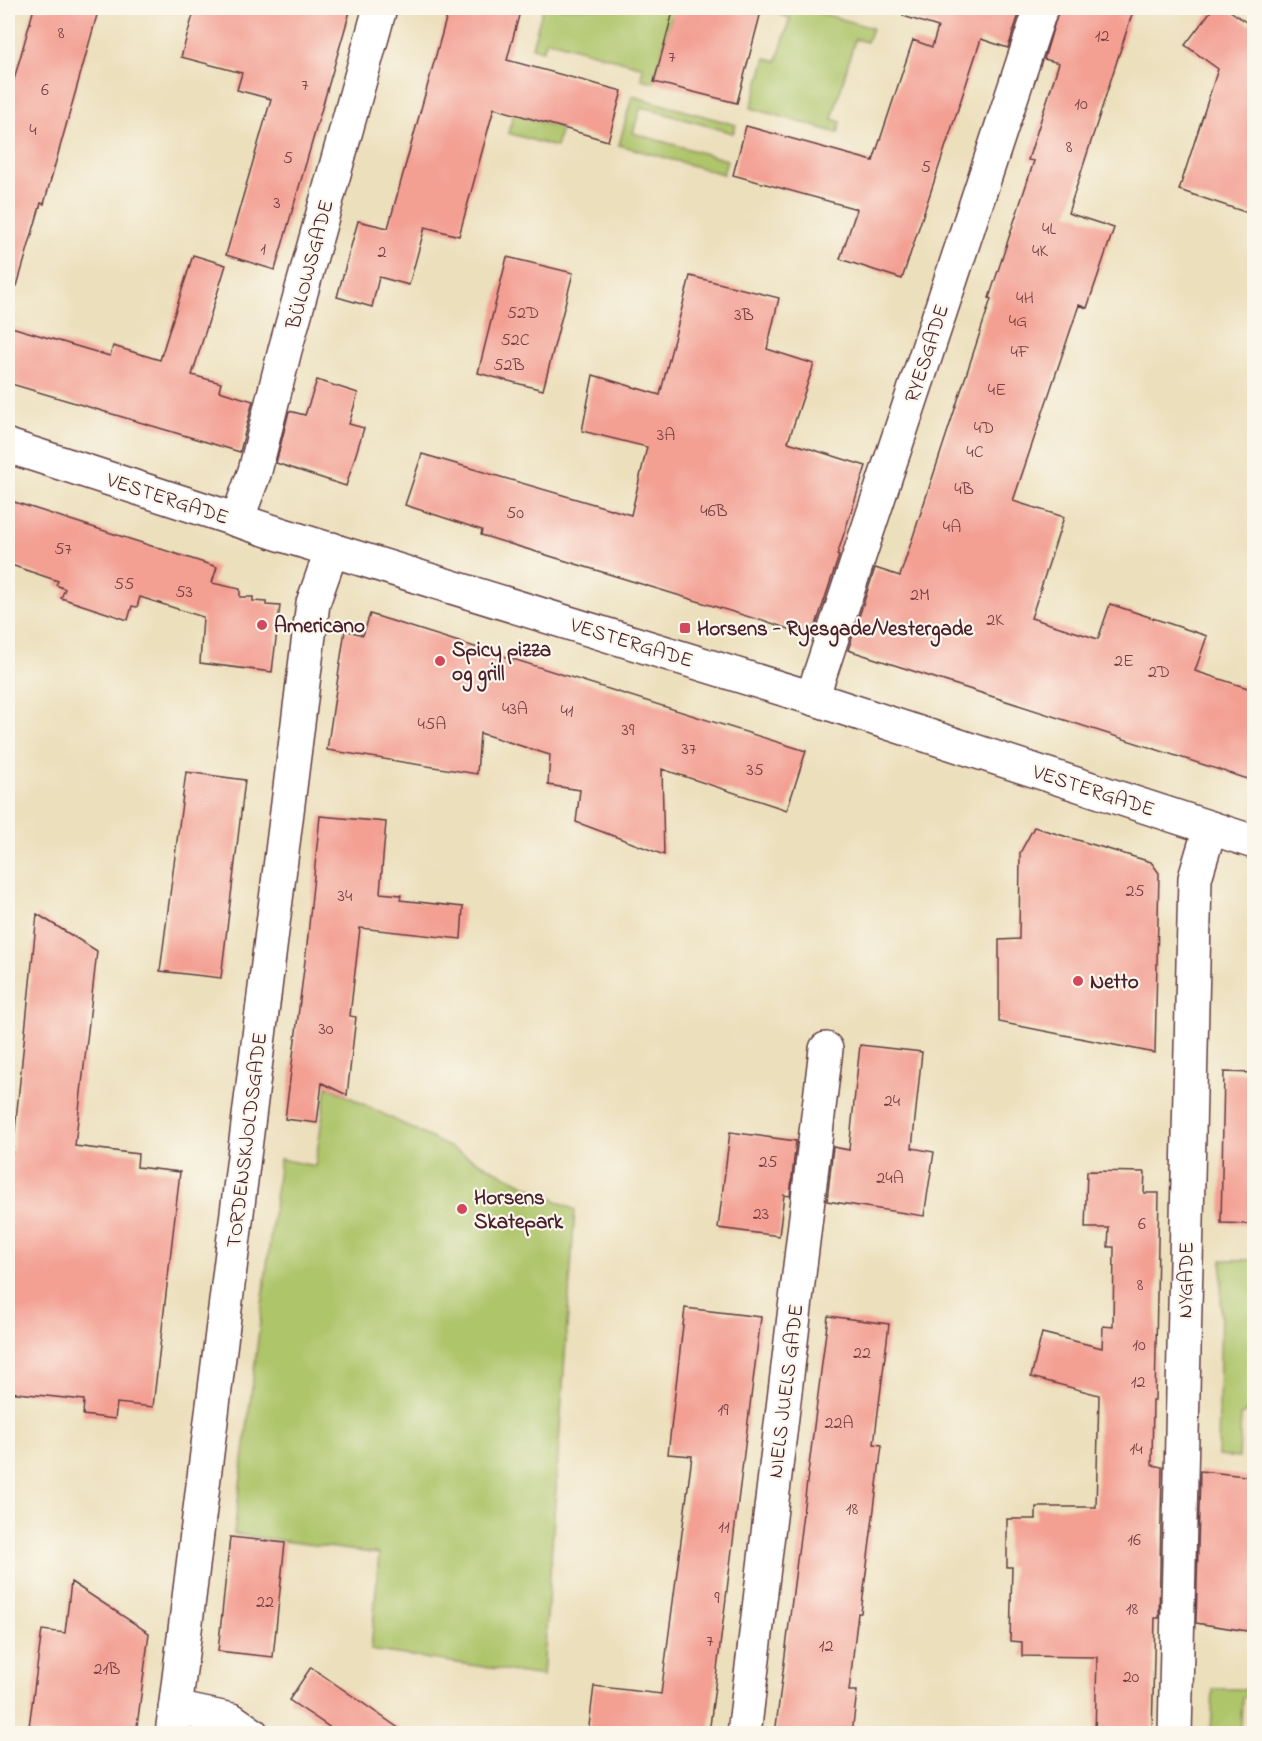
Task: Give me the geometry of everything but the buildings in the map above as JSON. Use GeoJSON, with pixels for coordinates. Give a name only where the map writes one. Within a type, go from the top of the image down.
{"type":"FeatureCollection","features":[{"type":"Feature","properties":{"kind":"street","name":"BÜLOWSGADE"},"geometry":{"type":"LineString","coordinates":[[237,520],[255,471],[285,350],[380,8]]}},
{"type":"Feature","properties":{"kind":"street","name":"RYESGADE"},"geometry":{"type":"LineString","coordinates":[[812,698],[1041,8]]}},
{"type":"Feature","properties":{"kind":"street","name":"VESTERGADE"},"geometry":{"type":"LineString","coordinates":[[8,446],[237,520],[812,698],[1254,842]]}},
{"type":"Feature","properties":{"kind":"street","name":"TORDENSKJOLDSGADE"},"geometry":{"type":"LineString","coordinates":[[174,1721],[313,603],[332,549]]}},
{"type":"Feature","properties":{"kind":"street","name":"NYGADE"},"geometry":{"type":"LineString","coordinates":[[1174,1734],[1195,878],[1210,828]]}},
{"type":"Feature","properties":{"kind":"street","name":"NIELS JUELS GADE"},"geometry":{"type":"LineString","coordinates":[[744,1734],[826,1049]]}},
{"type":"Feature","properties":{"kind":"street"},"geometry":{"type":"LineString","coordinates":[[174,1721],[231,1720],[252,1734]]}},
{"type":"Feature","properties":{"kind":"green space"},"geometry":{"type":"Polygon","coordinates":[[[543,8],[674,8],[654,82],[641,79],[643,67],[547,40],[543,50],[532,47],[543,8]]]}},
{"type":"Feature","properties":{"kind":"green space"},"geometry":{"type":"Polygon","coordinates":[[[780,8],[818,8],[817,12],[872,28],[867,42],[855,39],[832,119],[841,122],[838,133],[751,108],[766,58],[777,61],[790,18],[778,14],[780,8]]]}},
{"type":"Feature","properties":{"kind":"green space"},"geometry":{"type":"Polygon","coordinates":[[[632,96],[736,125],[733,133],[641,107],[633,133],[727,160],[723,174],[619,145],[632,96]]]}},
{"type":"Feature","properties":{"kind":"green space"},"geometry":{"type":"Polygon","coordinates":[[[518,98],[530,101],[526,118],[561,128],[556,147],[508,133],[518,98]]]}},
{"type":"Feature","properties":{"kind":"green space"},"geometry":{"type":"Polygon","coordinates":[[[327,1086],[575,1210],[543,1676],[371,1650],[379,1554],[234,1534],[280,1159],[315,1166],[327,1086]]]}},
{"type":"Feature","properties":{"kind":"green space"},"geometry":{"type":"Polygon","coordinates":[[[1222,1260],[1254,1260],[1254,1407],[1241,1415],[1239,1458],[1218,1456],[1222,1260]]]}},
{"type":"Feature","properties":{"kind":"green space"},"geometry":{"type":"Polygon","coordinates":[[[1213,1689],[1254,1689],[1254,1698],[1242,1697],[1241,1733],[1211,1733],[1213,1689]]]}},
{"type":"Feature","properties":{"kind":"place","name":"Americano"},"geometry":{"type":"Point","coordinates":[262,625]}},
{"type":"Feature","properties":{"kind":"place","name":"Horsens - Ryesgade/Vestergade"},"geometry":{"type":"Point","coordinates":[685,628]}},
{"type":"Feature","properties":{"kind":"place","name":"Spicy pizza og grill"},"geometry":{"type":"Point","coordinates":[440,661]}},
{"type":"Feature","properties":{"kind":"place","name":"Netto"},"geometry":{"type":"Point","coordinates":[1078,981]}},
{"type":"Feature","properties":{"kind":"place","name":"Horsens Skatepark"},"geometry":{"type":"Point","coordinates":[462,1209]}}]}
